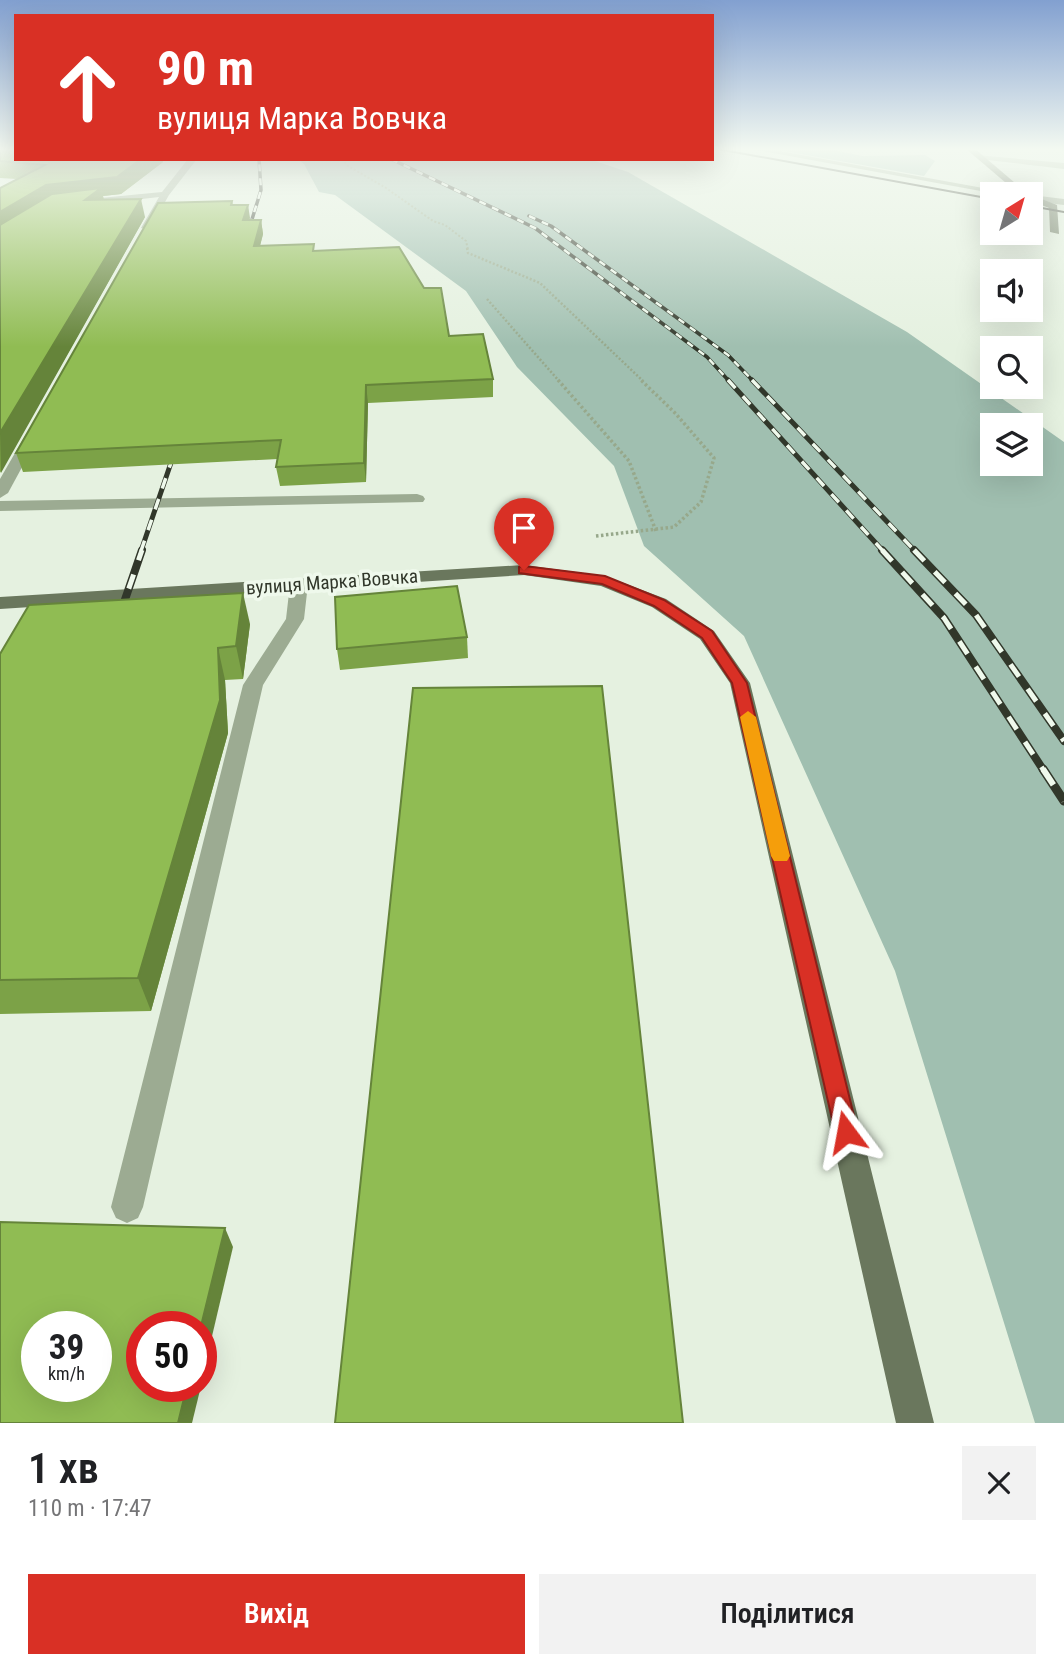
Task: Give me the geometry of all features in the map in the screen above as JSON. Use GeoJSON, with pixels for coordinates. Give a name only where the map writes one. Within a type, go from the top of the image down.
{"type":"FeatureCollection","features":[{"type":"Feature","properties":{"kind":"main road"},"geometry":{"type":"LineString","coordinates":[[1053,214],[1051,228],[1064,242]]}},
{"type":"Feature","properties":{"kind":"main road","name":"вулиця Марка Вовчка"},"geometry":{"type":"LineString","coordinates":[[0,603],[524,570],[605,580],[659,603],[707,635],[740,683],[915,1423]]}},
{"type":"Feature","properties":{"kind":"street"},"geometry":{"type":"LineString","coordinates":[[138,242],[154,214]]}},
{"type":"Feature","properties":{"kind":"street"},"geometry":{"type":"LineString","coordinates":[[0,494],[40,422]]}},
{"type":"Feature","properties":{"kind":"street"},"geometry":{"type":"LineString","coordinates":[[0,506],[417,499]]}},
{"type":"Feature","properties":{"kind":"street"},"geometry":{"type":"LineString","coordinates":[[127,1207],[253,685],[295,619],[299,584]]}},
{"type":"Feature","properties":{"kind":"path"},"geometry":{"type":"LineString","coordinates":[[424,214],[445,225],[466,242],[468,253],[540,283],[555,295],[676,414],[714,458],[701,502],[674,527],[596,536]]}},
{"type":"Feature","properties":{"kind":"path"},"geometry":{"type":"LineString","coordinates":[[487,299],[629,461],[656,531]]}},
{"type":"Feature","properties":{"kind":"green space"},"geometry":{"type":"Polygon","coordinates":[[[361,214],[702,214],[907,332],[980,383],[980,399],[1003,399],[1023,413],[980,413],[980,476],[1043,476],[1043,427],[1064,442],[1064,1423],[1035,1423],[895,971],[744,636],[644,546],[614,466],[517,367],[466,291],[361,214]]]}},
{"type":"Feature","properties":{"kind":"building"},"geometry":{"type":"Polygon","coordinates":[[[18,214],[132,214],[0,433],[0,225],[18,214]]]}},
{"type":"Feature","properties":{"kind":"building"},"geometry":{"type":"Polygon","coordinates":[[[152,214],[245,214],[243,220],[261,220],[254,246],[314,244],[313,251],[399,247],[424,288],[441,288],[449,336],[483,334],[493,379],[366,385],[364,463],[276,467],[281,440],[16,453],[152,214]]]}},
{"type":"Feature","properties":{"kind":"building"},"geometry":{"type":"Polygon","coordinates":[[[457,586],[467,637],[337,649],[335,597],[457,586]]]}},
{"type":"Feature","properties":{"kind":"building"},"geometry":{"type":"Polygon","coordinates":[[[243,593],[236,646],[218,648],[220,700],[138,978],[0,980],[0,654],[29,605],[243,593]]]}},
{"type":"Feature","properties":{"kind":"building"},"geometry":{"type":"Polygon","coordinates":[[[602,686],[683,1423],[335,1423],[413,688],[602,686]]]}},
{"type":"Feature","properties":{"kind":"building"},"geometry":{"type":"Polygon","coordinates":[[[0,1222],[225,1228],[205,1311],[126,1311],[126,1402],[183,1402],[178,1423],[0,1423],[0,1222]]]}},
{"type":"Feature","properties":{"kind":"railway"},"geometry":{"type":"LineString","coordinates":[[246,239],[254,214]]}},
{"type":"Feature","properties":{"kind":"railway"},"geometry":{"type":"LineString","coordinates":[[507,214],[535,228],[707,357],[729,381]]}},
{"type":"Feature","properties":{"kind":"railway"},"geometry":{"type":"LineString","coordinates":[[529,216],[551,226],[728,355],[753,381]]}},
{"type":"Feature","properties":{"kind":"railway"},"geometry":{"type":"LineString","coordinates":[[728,380],[883,551]]}},
{"type":"Feature","properties":{"kind":"railway"},"geometry":{"type":"LineString","coordinates":[[752,380],[915,551]]}},
{"type":"Feature","properties":{"kind":"railway"},"geometry":{"type":"LineString","coordinates":[[141,551],[177,445]]}},
{"type":"Feature","properties":{"kind":"railway"},"geometry":{"type":"LineString","coordinates":[[119,617],[142,550]]}},
{"type":"Feature","properties":{"kind":"railway"},"geometry":{"type":"LineString","coordinates":[[882,550],[944,618],[1044,771]]}},
{"type":"Feature","properties":{"kind":"railway"},"geometry":{"type":"LineString","coordinates":[[914,550],[976,615],[1064,741]]}},
{"type":"Feature","properties":{"kind":"railway"},"geometry":{"type":"LineString","coordinates":[[1043,769],[1064,801]]}},
{"type":"Feature","properties":{"kind":"slow traffic"},"geometry":{"type":"LineString","coordinates":[[748,717],[781,856]]}},
{"type":"Feature","properties":{"kind":"route"},"geometry":{"type":"LineString","coordinates":[[524,570],[605,580],[659,603],[707,635],[740,683],[846,1132]]}}]}
